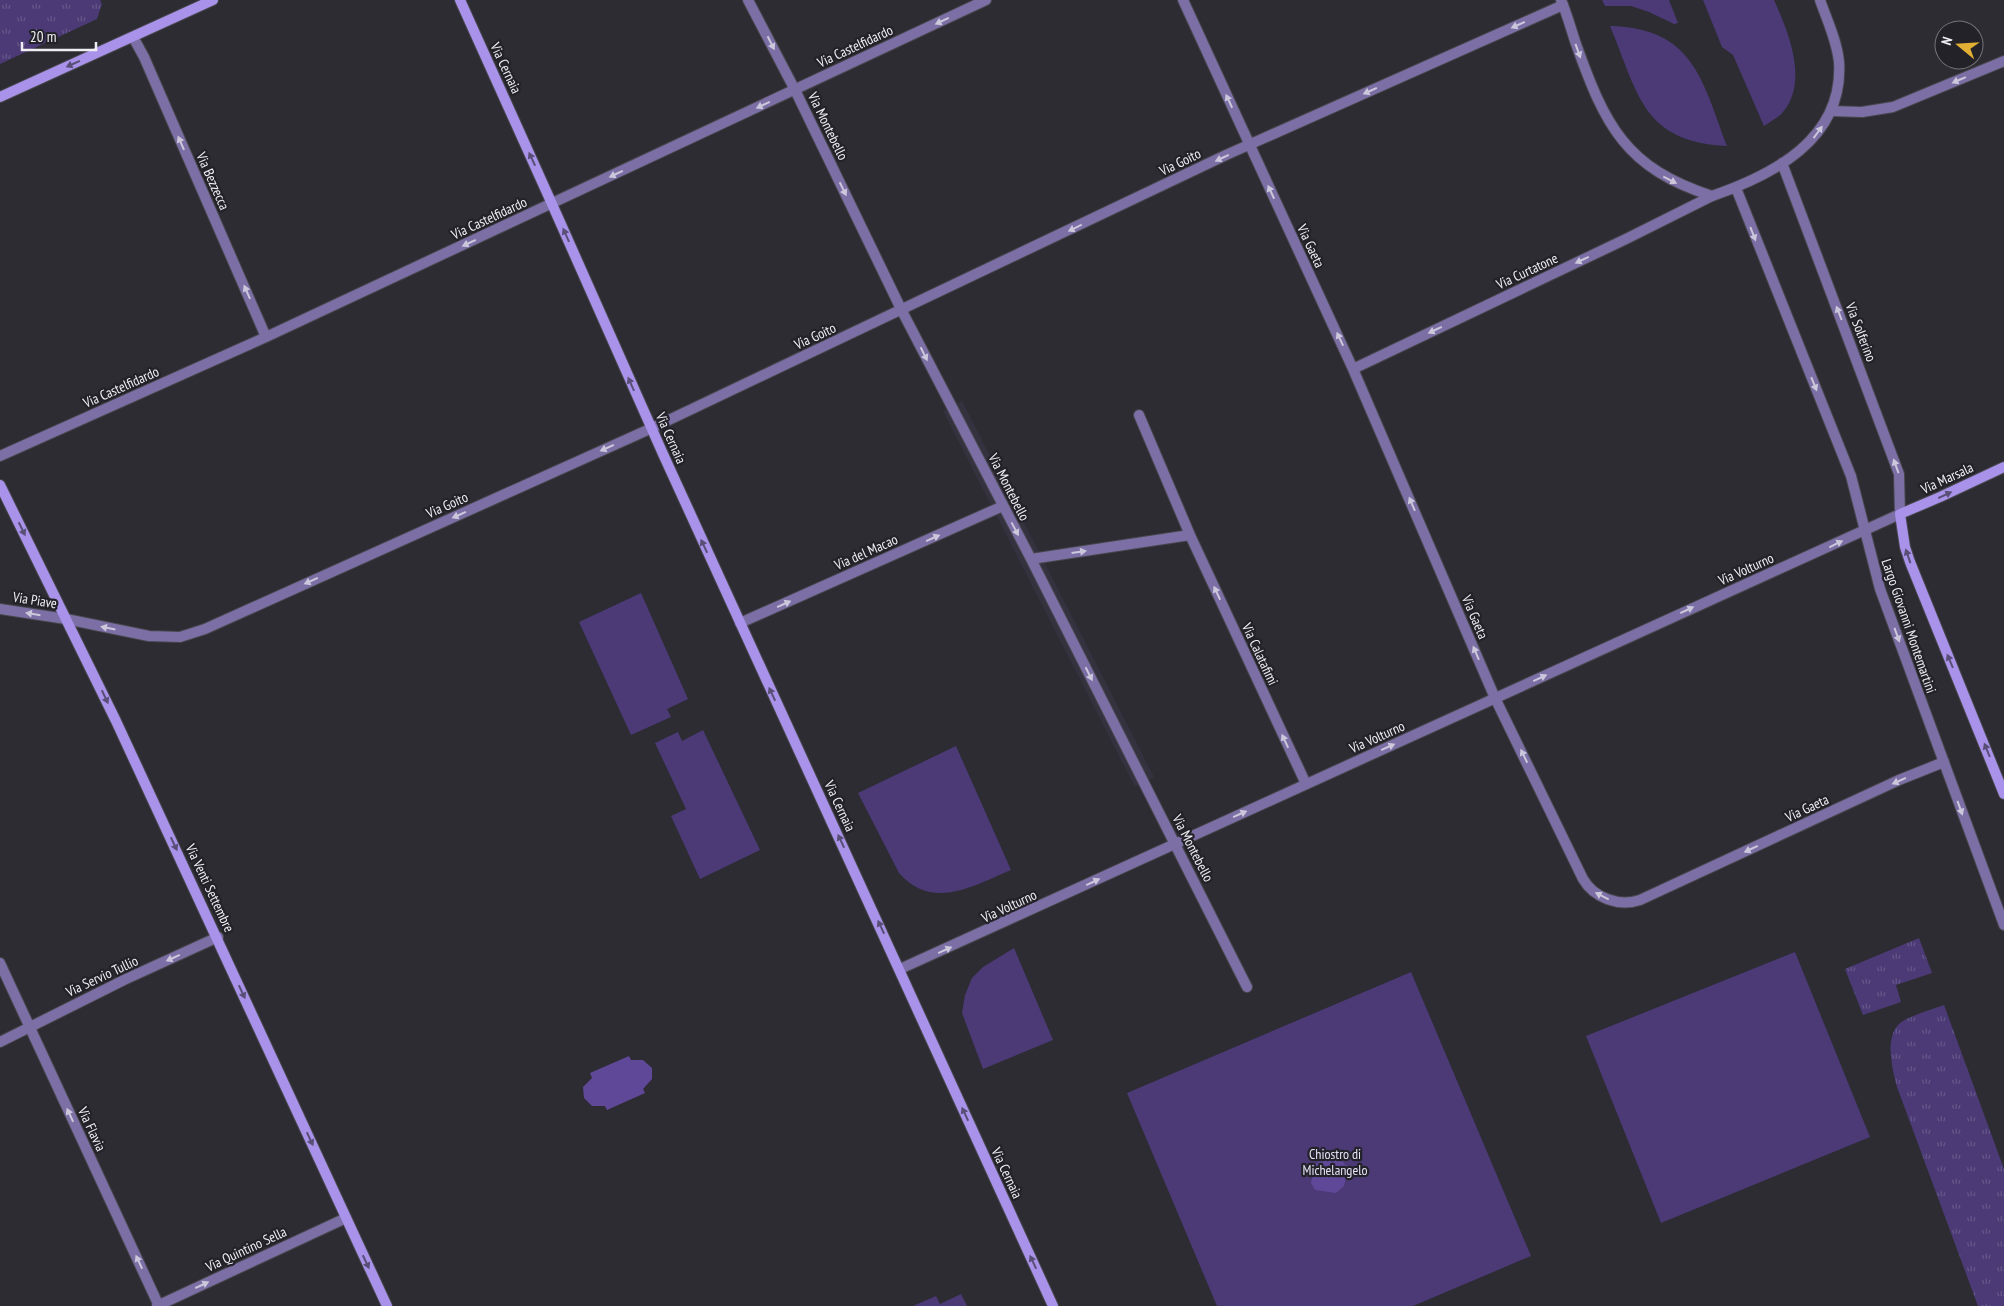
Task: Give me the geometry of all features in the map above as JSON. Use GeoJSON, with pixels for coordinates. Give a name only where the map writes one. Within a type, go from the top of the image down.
{"type":"FeatureCollection","features":[{"type":"Feature","properties":{"kind":"main road"},"geometry":{"type":"LineString","coordinates":[[0,97],[213,0]]}},
{"type":"Feature","properties":{"kind":"main road","name":"Via Cernaia"},"geometry":{"type":"LineString","coordinates":[[460,0],[740,623],[1053,1306]]}},
{"type":"Feature","properties":{"kind":"main road","name":"Via Marsala"},"geometry":{"type":"LineString","coordinates":[[1900,514],[2004,467]]}},
{"type":"Feature","properties":{"kind":"main road","name":"Via Venti Settembre"},"geometry":{"type":"LineString","coordinates":[[0,485],[218,938],[387,1306]]}},
{"type":"Feature","properties":{"kind":"main road","name":"Largo Giovanni Montemartini"},"geometry":{"type":"LineString","coordinates":[[1900,514],[1905,547],[1910,562],[2004,794]]}},
{"type":"Feature","properties":{"kind":"street","name":"Via Montebello"},"geometry":{"type":"LineString","coordinates":[[748,0],[795,90],[902,311],[1031,559],[1247,987]]}},
{"type":"Feature","properties":{"kind":"street","name":"Via Castelfidardo"},"geometry":{"type":"LineString","coordinates":[[0,456],[266,337],[986,0]]}},
{"type":"Feature","properties":{"kind":"street","name":"Via Gaeta"},"geometry":{"type":"LineString","coordinates":[[1182,0],[1353,368],[1495,698],[1583,879],[1595,893],[1621,903],[1640,900],[1899,780],[1944,762]]}},
{"type":"Feature","properties":{"kind":"street","name":"Via Curtatone"},"geometry":{"type":"LineString","coordinates":[[1353,368],[1626,239],[1712,196],[1736,188],[1782,163],[1810,143],[1831,110],[1838,86],[1839,64],[1834,39],[1820,0]]}},
{"type":"Feature","properties":{"kind":"street","name":"Via Goito"},"geometry":{"type":"LineString","coordinates":[[66,619],[149,636],[180,637],[193,633],[652,428],[1249,145],[1562,2]]}},
{"type":"Feature","properties":{"kind":"street"},"geometry":{"type":"LineString","coordinates":[[1562,2],[1598,102],[1611,125],[1627,146],[1644,163],[1666,178],[1712,196]]}},
{"type":"Feature","properties":{"kind":"street","name":"Via Bezzecca"},"geometry":{"type":"LineString","coordinates":[[132,37],[144,57],[266,337]]}},
{"type":"Feature","properties":{"kind":"street"},"geometry":{"type":"LineString","coordinates":[[1831,110],[1869,111],[1892,107],[2004,61]]}},
{"type":"Feature","properties":{"kind":"street","name":"Via Solferino"},"geometry":{"type":"LineString","coordinates":[[1782,163],[1899,474],[1900,514]]}},
{"type":"Feature","properties":{"kind":"street"},"geometry":{"type":"LineString","coordinates":[[1736,188],[1851,476],[1865,529],[1900,514]]}},
{"type":"Feature","properties":{"kind":"street","name":"Via Calatafimi"},"geometry":{"type":"LineString","coordinates":[[1138,415],[1190,535],[1306,784]]}},
{"type":"Feature","properties":{"kind":"street","name":"Via del Macao"},"geometry":{"type":"LineString","coordinates":[[740,623],[1003,506]]}},
{"type":"Feature","properties":{"kind":"street","name":"Via Volturno"},"geometry":{"type":"LineString","coordinates":[[900,969],[1865,529]]}},
{"type":"Feature","properties":{"kind":"street","name":"Largo Giovanni Montemartini"},"geometry":{"type":"LineString","coordinates":[[1865,529],[1880,589],[2004,926]]}},
{"type":"Feature","properties":{"kind":"street"},"geometry":{"type":"LineString","coordinates":[[1031,559],[1190,535]]}},
{"type":"Feature","properties":{"kind":"street","name":"Via Piave"},"geometry":{"type":"LineString","coordinates":[[0,609],[66,619]]}},
{"type":"Feature","properties":{"kind":"street","name":"Via Servio Tullio"},"geometry":{"type":"LineString","coordinates":[[0,1042],[28,1026],[126,979],[218,938]]}},
{"type":"Feature","properties":{"kind":"street","name":"Via Flavia"},"geometry":{"type":"LineString","coordinates":[[0,963],[159,1306]]}},
{"type":"Feature","properties":{"kind":"street","name":"Via Quintino Sella"},"geometry":{"type":"LineString","coordinates":[[159,1306],[346,1218]]}},
{"type":"Feature","properties":{"kind":"shaded area"},"geometry":{"type":"Polygon","coordinates":[[[962,401],[1154,777],[1135,787],[943,411],[962,401]]]}},
{"type":"Feature","properties":{"kind":"shaded area"},"geometry":{"type":"Polygon","coordinates":[[[629,1056],[631,1060],[643,1060],[652,1068],[652,1079],[643,1089],[645,1093],[607,1110],[605,1106],[592,1106],[584,1098],[583,1087],[592,1078],[590,1073],[629,1056]]]}},
{"type":"Feature","properties":{"kind":"shaded area"},"geometry":{"type":"Polygon","coordinates":[[[1328,1158],[1341,1160],[1348,1168],[1344,1186],[1336,1193],[1315,1190],[1311,1183],[1315,1165],[1321,1160],[1328,1158]]]}},
{"type":"Feature","properties":{"kind":"green space"},"geometry":{"type":"Polygon","coordinates":[[[0,0],[100,0],[102,4],[97,19],[0,64],[0,0]]]}},
{"type":"Feature","properties":{"kind":"green space"},"geometry":{"type":"Polygon","coordinates":[[[1602,0],[1669,0],[1678,23],[1674,24],[1631,6],[1605,6],[1602,0]]]}},
{"type":"Feature","properties":{"kind":"green space"},"geometry":{"type":"Polygon","coordinates":[[[1703,0],[1774,0],[1785,26],[1794,56],[1795,86],[1791,100],[1783,112],[1764,126],[1733,55],[1722,47],[1703,0]]]}},
{"type":"Feature","properties":{"kind":"green space"},"geometry":{"type":"Polygon","coordinates":[[[1610,26],[1638,29],[1660,36],[1677,47],[1701,79],[1727,146],[1699,142],[1677,135],[1660,124],[1647,110],[1637,92],[1610,26]]]}},
{"type":"Feature","properties":{"kind":"green space"},"geometry":{"type":"Polygon","coordinates":[[[641,593],[688,699],[667,709],[671,717],[631,735],[579,622],[641,593]]]}},
{"type":"Feature","properties":{"kind":"green space"},"geometry":{"type":"Polygon","coordinates":[[[703,730],[760,850],[700,879],[671,816],[686,809],[655,743],[678,732],[682,741],[703,730]]]}},
{"type":"Feature","properties":{"kind":"green space"},"geometry":{"type":"Polygon","coordinates":[[[956,746],[1011,870],[982,883],[953,892],[925,891],[912,884],[899,873],[858,793],[956,746]]]}},
{"type":"Feature","properties":{"kind":"green space"},"geometry":{"type":"Polygon","coordinates":[[[1919,938],[1932,973],[1896,985],[1901,1002],[1863,1015],[1845,969],[1919,938]]]}},
{"type":"Feature","properties":{"kind":"green space"},"geometry":{"type":"Polygon","coordinates":[[[1014,948],[1053,1040],[983,1069],[962,1013],[965,995],[972,978],[983,967],[1014,948]]]}},
{"type":"Feature","properties":{"kind":"green space"},"geometry":{"type":"Polygon","coordinates":[[[1795,952],[1870,1137],[1661,1223],[1586,1036],[1795,952]]]}},
{"type":"Feature","properties":{"kind":"green space","name":"Chiostro di Michelangelo"},"geometry":{"type":"Polygon","coordinates":[[[1411,972],[1531,1256],[1413,1306],[1217,1306],[1127,1093],[1411,972]]]}},
{"type":"Feature","properties":{"kind":"green space"},"geometry":{"type":"Polygon","coordinates":[[[1944,1005],[2004,1169],[2004,1306],[1978,1306],[1897,1087],[1891,1061],[1891,1042],[1897,1027],[1903,1021],[1944,1005]]]}},
{"type":"Feature","properties":{"kind":"green space"},"geometry":{"type":"Polygon","coordinates":[[[961,1294],[967,1306],[913,1306],[936,1296],[940,1304],[961,1294]]]}}]}
